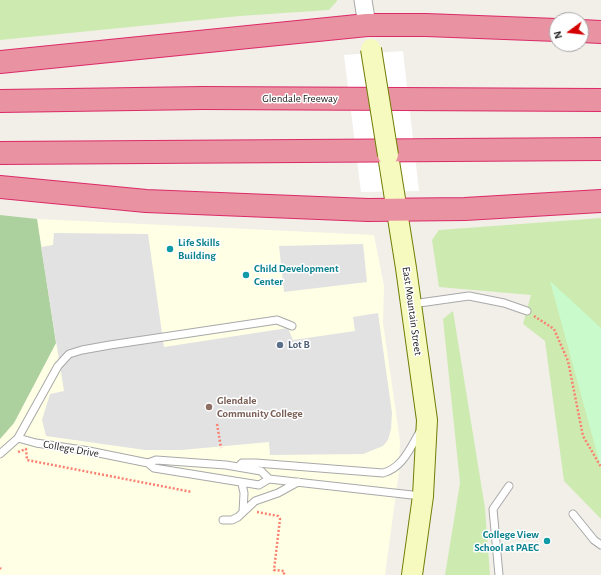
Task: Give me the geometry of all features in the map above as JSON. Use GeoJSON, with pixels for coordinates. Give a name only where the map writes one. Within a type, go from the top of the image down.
{"type":"FeatureCollection","features":[{"type":"Feature","properties":{"kind":"highway"},"geometry":{"type":"LineString","coordinates":[[0,62],[367,25],[426,25],[549,30]]}},
{"type":"Feature","properties":{"kind":"highway"},"geometry":{"type":"LineString","coordinates":[[589,31],[601,32]]}},
{"type":"Feature","properties":{"kind":"highway","name":"Glendale Freeway"},"geometry":{"type":"LineString","coordinates":[[0,101],[204,98],[601,100]]}},
{"type":"Feature","properties":{"kind":"highway"},"geometry":{"type":"LineString","coordinates":[[0,153],[601,149]]}},
{"type":"Feature","properties":{"kind":"highway"},"geometry":{"type":"LineString","coordinates":[[0,187],[146,201],[397,211],[465,210],[601,201]]}},
{"type":"Feature","properties":{"kind":"main road","name":"East Mountain Street"},"geometry":{"type":"LineString","coordinates":[[367,25],[392,188],[397,211],[427,420],[423,496],[412,575]]}},
{"type":"Feature","properties":{"kind":"street"},"geometry":{"type":"LineString","coordinates":[[363,0],[367,25]]}},
{"type":"Feature","properties":{"kind":"lane"},"geometry":{"type":"LineString","coordinates":[[411,304],[469,296],[504,303],[527,311]]}},
{"type":"Feature","properties":{"kind":"lane"},"geometry":{"type":"LineString","coordinates":[[0,454],[18,438],[58,366],[69,354],[110,345],[277,320],[292,326]]}},
{"type":"Feature","properties":{"kind":"lane"},"geometry":{"type":"LineString","coordinates":[[238,467],[242,463],[383,473],[393,469],[400,463],[427,420]]}},
{"type":"Feature","properties":{"kind":"lane","name":"College Drive"},"geometry":{"type":"LineString","coordinates":[[18,438],[36,443],[89,451],[148,463],[160,461],[226,465],[261,472],[270,479],[423,496]]}},
{"type":"Feature","properties":{"kind":"lane","name":"College Drive"},"geometry":{"type":"LineString","coordinates":[[148,463],[154,468],[242,484],[259,486],[270,479]]}},
{"type":"Feature","properties":{"kind":"lane"},"geometry":{"type":"LineString","coordinates":[[223,520],[232,520],[255,501],[278,493],[298,482]]}},
{"type":"Feature","properties":{"kind":"lane"},"geometry":{"type":"LineString","coordinates":[[242,484],[244,493],[243,512]]}},
{"type":"Feature","properties":{"kind":"lane"},"geometry":{"type":"LineString","coordinates":[[499,575],[493,509],[509,486]]}},
{"type":"Feature","properties":{"kind":"lane"},"geometry":{"type":"LineString","coordinates":[[573,514],[594,540],[601,545]]}},
{"type":"Feature","properties":{"kind":"path"},"geometry":{"type":"LineString","coordinates":[[527,311],[554,329],[568,361],[583,436],[601,467]]}},
{"type":"Feature","properties":{"kind":"path"},"geometry":{"type":"LineString","coordinates":[[217,424],[221,448]]}},
{"type":"Feature","properties":{"kind":"path"},"geometry":{"type":"LineString","coordinates":[[17,453],[26,449],[27,460],[192,492]]}},
{"type":"Feature","properties":{"kind":"path"},"geometry":{"type":"LineString","coordinates":[[255,512],[278,516],[280,519],[274,570],[284,571],[284,575]]}},
{"type":"Feature","properties":{"kind":"shaded area","name":"Glendale Community College"},"geometry":{"type":"Polygon","coordinates":[[[37,219],[374,235],[384,286],[383,323],[400,441],[399,471],[385,575],[0,575],[0,439],[14,423],[56,343],[37,219]]]}},
{"type":"Feature","properties":{"kind":"shaded area","name":"Lot B"},"geometry":{"type":"Polygon","coordinates":[[[54,233],[148,234],[164,347],[288,328],[293,340],[355,331],[353,317],[378,313],[392,413],[391,429],[388,440],[383,446],[363,454],[270,455],[269,442],[181,450],[145,450],[46,436],[42,420],[50,394],[64,391],[41,247],[53,245],[54,233]]]}},
{"type":"Feature","properties":{"kind":"shaded area"},"geometry":{"type":"Polygon","coordinates":[[[363,244],[367,282],[284,292],[279,246],[363,244]]]}},
{"type":"Feature","properties":{"kind":"green space"},"geometry":{"type":"Polygon","coordinates":[[[0,0],[337,1],[329,10],[240,16],[0,40],[0,0]]]}},
{"type":"Feature","properties":{"kind":"green space"},"geometry":{"type":"Polygon","coordinates":[[[0,215],[37,219],[56,343],[14,423],[0,439],[0,215]]]}},
{"type":"Feature","properties":{"kind":"green space"},"geometry":{"type":"Polygon","coordinates":[[[601,218],[601,519],[564,481],[545,341],[523,324],[531,295],[439,287],[432,240],[439,230],[601,218]]]}},
{"type":"Feature","properties":{"kind":"green space"},"geometry":{"type":"Polygon","coordinates":[[[550,281],[601,328],[601,468],[550,281]]]}},
{"type":"Feature","properties":{"kind":"green space"},"geometry":{"type":"Polygon","coordinates":[[[453,311],[485,508],[490,575],[445,575],[460,483],[443,319],[453,311]]]}},
{"type":"Feature","properties":{"kind":"pier"},"geometry":{"type":"Polygon","coordinates":[[[403,51],[419,191],[361,192],[344,55],[403,51]]]}},
{"type":"Feature","properties":{"kind":"place","name":"Life Skills Building"},"geometry":{"type":"Point","coordinates":[170,249]}},
{"type":"Feature","properties":{"kind":"place","name":"Child Development Center"},"geometry":{"type":"Point","coordinates":[246,275]}},
{"type":"Feature","properties":{"kind":"place","name":"Lot B"},"geometry":{"type":"Point","coordinates":[280,345]}},
{"type":"Feature","properties":{"kind":"place","name":"Glendale Community College"},"geometry":{"type":"Point","coordinates":[209,407]}},
{"type":"Feature","properties":{"kind":"place","name":"College View School at PAEC"},"geometry":{"type":"Point","coordinates":[547,541]}}]}
